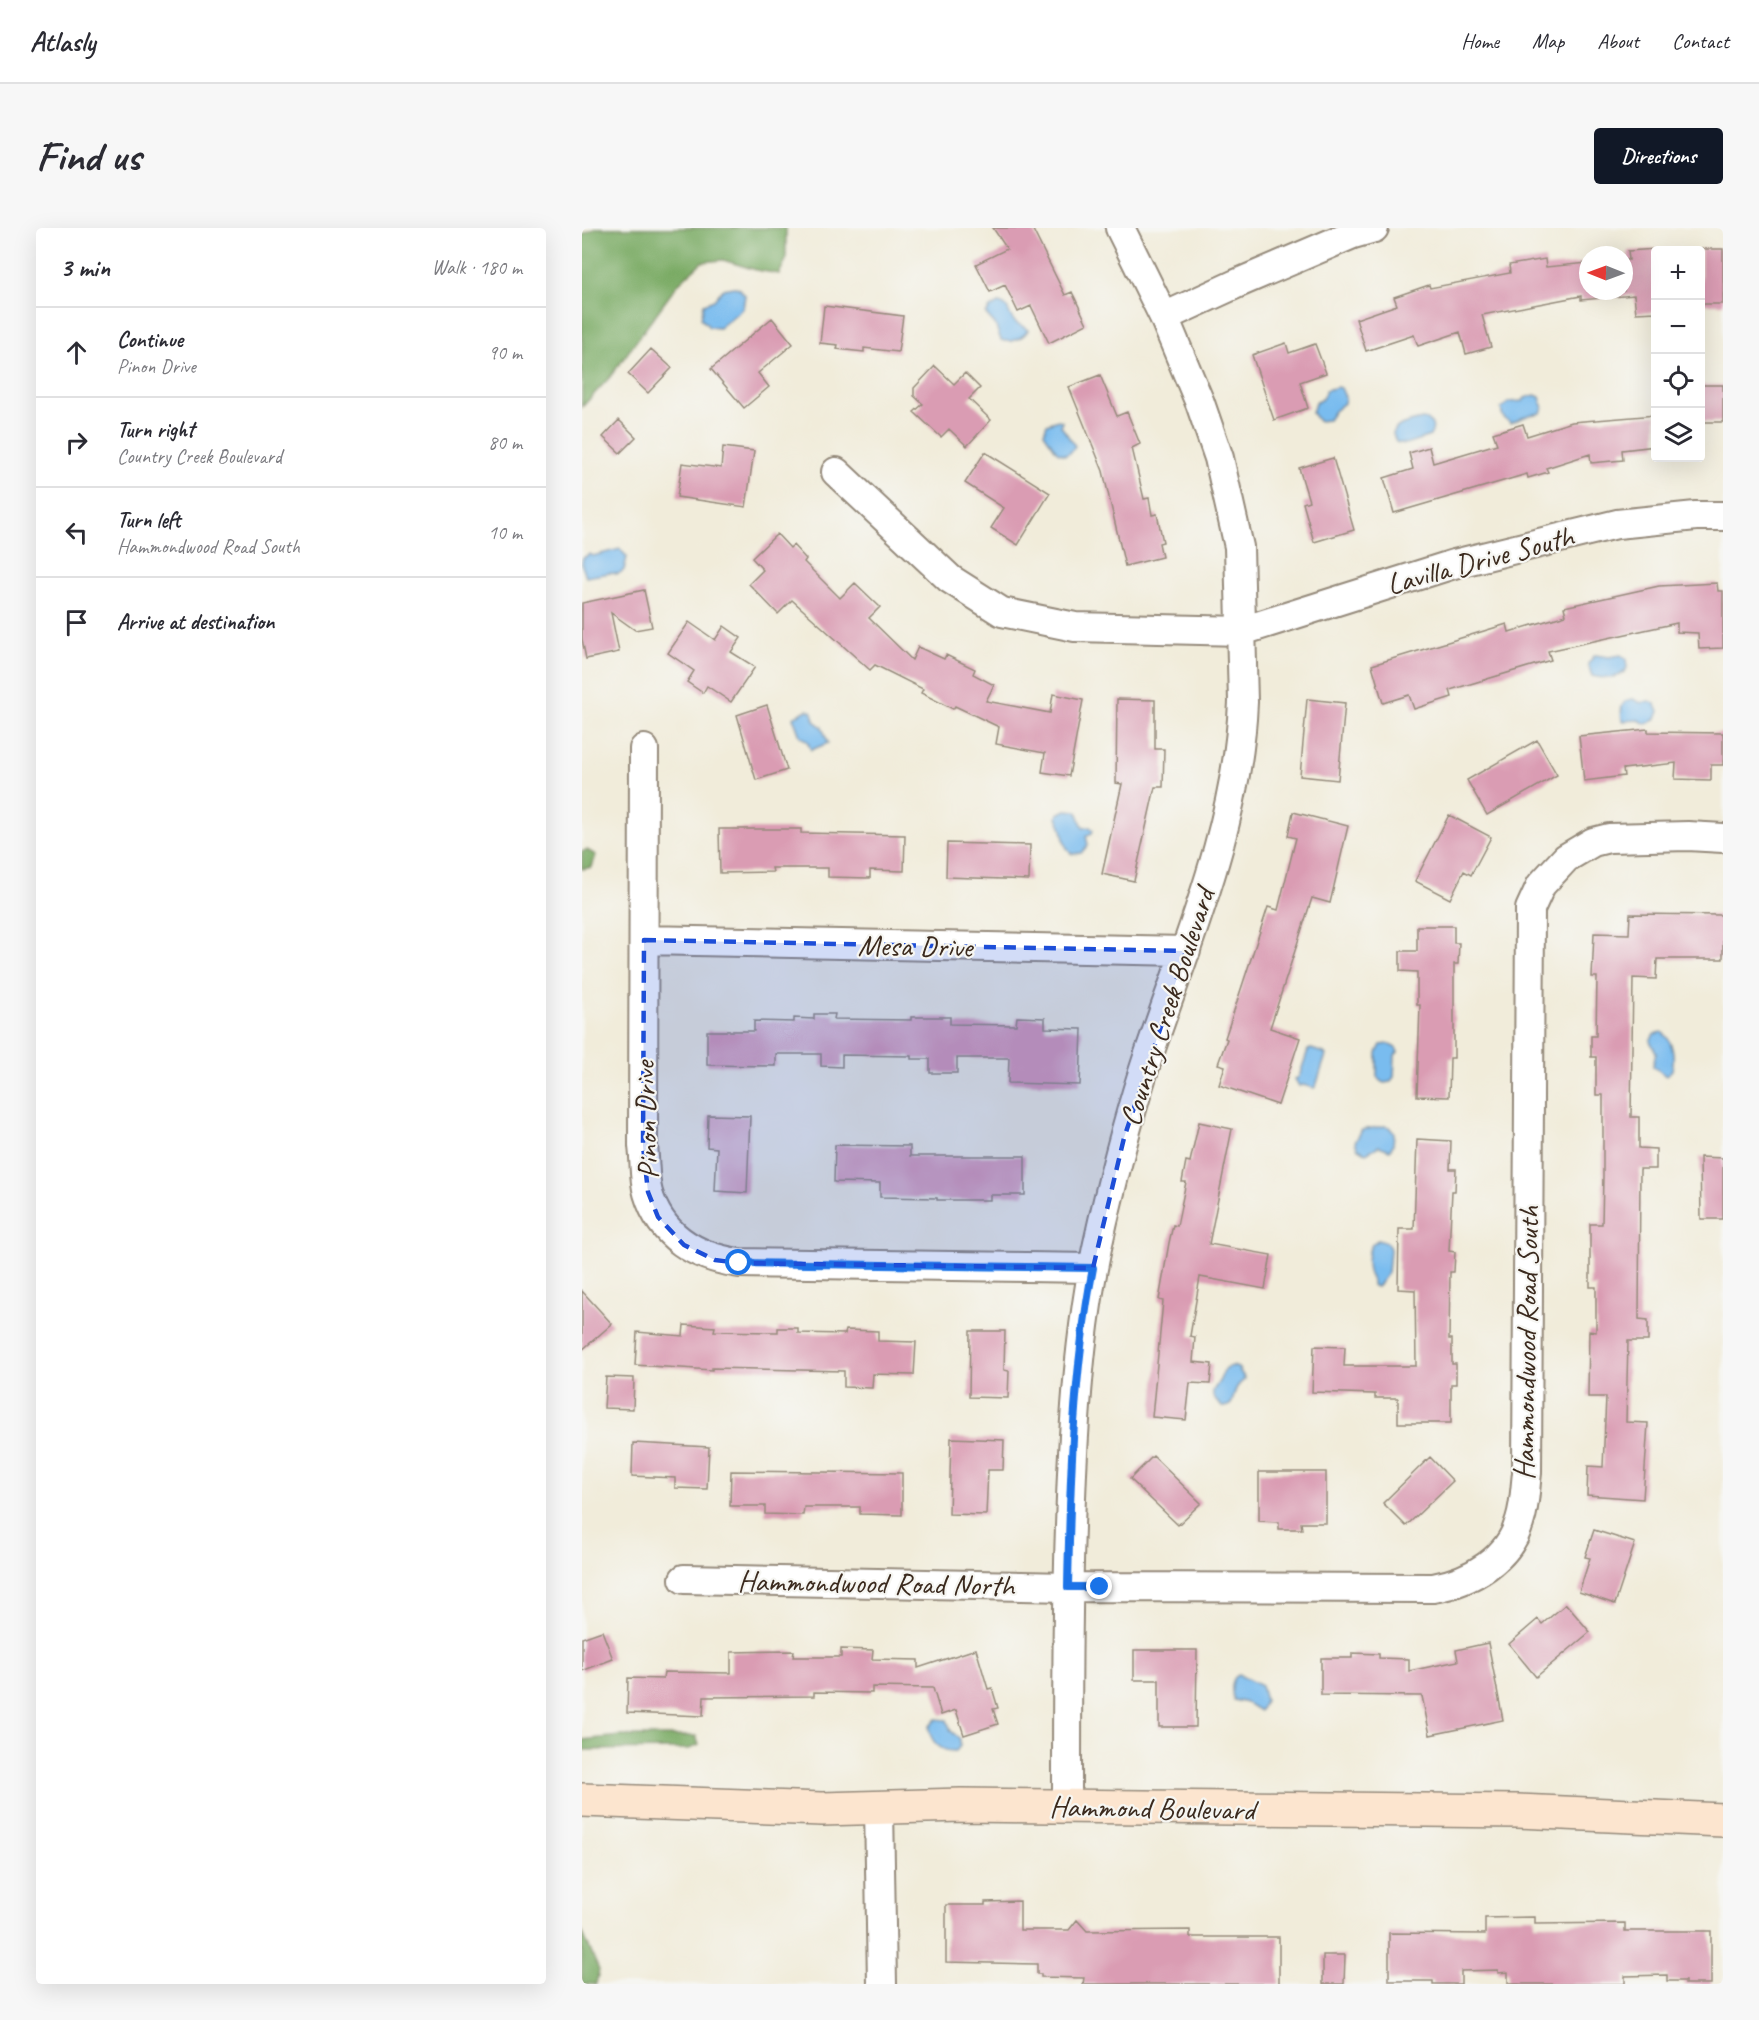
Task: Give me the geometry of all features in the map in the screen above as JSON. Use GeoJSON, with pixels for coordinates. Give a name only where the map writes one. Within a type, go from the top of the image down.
{"type":"FeatureCollection","features":[{"type":"Feature","properties":{"kind":"street","name":"Country Creek Boulevard"},"geometry":{"type":"LineString","coordinates":[[1067,1808],[1068,1587],[1076,1403],[1085,1308],[1124,1138],[1148,1059],[1201,906],[1234,781],[1242,724],[1239,547],[1219,458],[1200,404],[1164,317],[1120,228]]}},
{"type":"Feature","properties":{"kind":"street"},"geometry":{"type":"LineString","coordinates":[[1164,317],[1353,234],[1374,228]]}},
{"type":"Feature","properties":{"kind":"street","name":"Lavilla Drive South"},"geometry":{"type":"LineString","coordinates":[[836,472],[950,579],[1002,612],[1075,627],[1242,631],[1455,564],[1617,524],[1696,516],[1723,516]]}},
{"type":"Feature","properties":{"kind":"street","name":"Pinon Drive"},"geometry":{"type":"LineString","coordinates":[[644,749],[643,1146],[648,1192],[658,1217],[684,1245],[715,1260],[739,1263],[1093,1268]]}},
{"type":"Feature","properties":{"kind":"street","name":"Hammondwood Road South"},"geometry":{"type":"LineString","coordinates":[[1068,1587],[1433,1588],[1447,1586],[1476,1574],[1497,1558],[1514,1534],[1520,1520],[1527,1473],[1530,909],[1541,885],[1566,858],[1593,842],[1609,838],[1688,836],[1723,838]]}},
{"type":"Feature","properties":{"kind":"street","name":"Mesa Drive"},"geometry":{"type":"LineString","coordinates":[[644,940],[1186,951]]}},
{"type":"Feature","properties":{"kind":"street","name":"Hammondwood Road North"},"geometry":{"type":"LineString","coordinates":[[684,1579],[1068,1587]]}},
{"type":"Feature","properties":{"kind":"street","name":"Hammond Boulevard"},"geometry":{"type":"LineString","coordinates":[[582,1800],[822,1809],[961,1805],[1067,1808],[1518,1811],[1723,1820]]}},
{"type":"Feature","properties":{"kind":"street"},"geometry":{"type":"LineString","coordinates":[[879,1807],[882,1984]]}},
{"type":"Feature","properties":{"kind":"highlighted area"},"geometry":{"type":"Polygon","coordinates":[[[644,940],[1186,951],[1124,1138],[1093,1268],[739,1263],[715,1260],[684,1245],[658,1217],[648,1192],[643,1146],[644,940]]]}},
{"type":"Feature","properties":{"kind":"green space"},"geometry":{"type":"Polygon","coordinates":[[[596,228],[786,228],[786,260],[779,274],[723,260],[702,262],[678,284],[610,377],[582,407],[582,235],[596,228]]]}},
{"type":"Feature","properties":{"kind":"green space"},"geometry":{"type":"Polygon","coordinates":[[[587,850],[596,855],[592,867],[582,869],[582,851],[587,850]]]}},
{"type":"Feature","properties":{"kind":"green space"},"geometry":{"type":"Polygon","coordinates":[[[621,1736],[696,1736],[699,1745],[689,1749],[582,1750],[582,1740],[621,1736]]]}},
{"type":"Feature","properties":{"kind":"green space"},"geometry":{"type":"Polygon","coordinates":[[[582,1931],[599,1970],[596,1984],[582,1984],[582,1931]]]}},
{"type":"Feature","properties":{"kind":"water"},"geometry":{"type":"Polygon","coordinates":[[[739,288],[745,295],[743,308],[719,328],[709,327],[701,318],[704,304],[714,300],[723,289],[739,288]]]}},
{"type":"Feature","properties":{"kind":"water"},"geometry":{"type":"Polygon","coordinates":[[[998,303],[1007,308],[1014,321],[1028,330],[1020,338],[1013,341],[1001,340],[995,324],[986,314],[998,303]]]}},
{"type":"Feature","properties":{"kind":"water"},"geometry":{"type":"Polygon","coordinates":[[[1341,388],[1345,397],[1344,403],[1328,420],[1318,421],[1312,413],[1315,403],[1322,399],[1326,390],[1341,388]]]}},
{"type":"Feature","properties":{"kind":"water"},"geometry":{"type":"Polygon","coordinates":[[[1535,395],[1540,397],[1543,408],[1541,413],[1529,415],[1511,423],[1503,417],[1501,409],[1509,402],[1523,401],[1535,395]]]}},
{"type":"Feature","properties":{"kind":"water"},"geometry":{"type":"Polygon","coordinates":[[[1422,419],[1429,421],[1432,425],[1430,436],[1405,444],[1396,442],[1393,434],[1397,427],[1422,419]]]}},
{"type":"Feature","properties":{"kind":"water"},"geometry":{"type":"Polygon","coordinates":[[[1062,421],[1061,426],[1075,446],[1070,453],[1065,455],[1057,452],[1044,433],[1047,424],[1062,421]]]}},
{"type":"Feature","properties":{"kind":"water"},"geometry":{"type":"Polygon","coordinates":[[[620,549],[627,557],[624,570],[618,574],[586,577],[582,565],[583,558],[590,554],[593,556],[620,549]]]}},
{"type":"Feature","properties":{"kind":"water"},"geometry":{"type":"Polygon","coordinates":[[[1595,655],[1609,657],[1621,655],[1626,659],[1627,668],[1616,677],[1592,676],[1588,664],[1595,655]]]}},
{"type":"Feature","properties":{"kind":"water"},"geometry":{"type":"Polygon","coordinates":[[[1633,699],[1641,703],[1649,701],[1654,703],[1659,711],[1656,719],[1646,724],[1639,720],[1622,721],[1623,704],[1633,699]]]}},
{"type":"Feature","properties":{"kind":"water"},"geometry":{"type":"Polygon","coordinates":[[[807,710],[812,711],[814,721],[822,727],[828,743],[811,750],[807,741],[800,736],[793,717],[807,710]]]}},
{"type":"Feature","properties":{"kind":"water"},"geometry":{"type":"Polygon","coordinates":[[[1066,810],[1077,811],[1083,828],[1090,827],[1093,830],[1086,836],[1088,845],[1081,853],[1072,854],[1066,846],[1057,818],[1058,814],[1066,810]]]}},
{"type":"Feature","properties":{"kind":"water"},"geometry":{"type":"Polygon","coordinates":[[[1662,1032],[1671,1044],[1673,1054],[1672,1070],[1666,1076],[1653,1066],[1656,1052],[1650,1041],[1654,1034],[1662,1032]]]}},
{"type":"Feature","properties":{"kind":"water"},"geometry":{"type":"Polygon","coordinates":[[[1388,1044],[1396,1048],[1398,1052],[1395,1055],[1394,1077],[1390,1082],[1384,1083],[1377,1077],[1377,1053],[1381,1045],[1388,1044]]]}},
{"type":"Feature","properties":{"kind":"water"},"geometry":{"type":"Polygon","coordinates":[[[1308,1050],[1326,1055],[1314,1088],[1299,1086],[1295,1079],[1299,1077],[1308,1050]]]}},
{"type":"Feature","properties":{"kind":"water"},"geometry":{"type":"Polygon","coordinates":[[[1389,1127],[1394,1133],[1390,1150],[1379,1146],[1366,1153],[1358,1149],[1355,1142],[1362,1130],[1389,1127]]]}},
{"type":"Feature","properties":{"kind":"water"},"geometry":{"type":"Polygon","coordinates":[[[1378,1240],[1387,1243],[1390,1249],[1388,1273],[1377,1287],[1372,1285],[1367,1262],[1369,1249],[1378,1240]]]}},
{"type":"Feature","properties":{"kind":"water"},"geometry":{"type":"Polygon","coordinates":[[[1232,1366],[1238,1368],[1245,1379],[1237,1387],[1231,1403],[1222,1407],[1213,1396],[1213,1391],[1225,1368],[1232,1366]]]}},
{"type":"Feature","properties":{"kind":"water"},"geometry":{"type":"Polygon","coordinates":[[[1239,1675],[1261,1686],[1265,1701],[1260,1711],[1247,1703],[1234,1700],[1233,1682],[1239,1675]]]}},
{"type":"Feature","properties":{"kind":"water"},"geometry":{"type":"Polygon","coordinates":[[[936,1719],[947,1720],[951,1731],[960,1739],[960,1746],[956,1751],[941,1748],[934,1741],[929,1727],[936,1719]]]}},
{"type":"Feature","properties":{"kind":"building"},"geometry":{"type":"Polygon","coordinates":[[[993,228],[1032,228],[1065,295],[1072,292],[1087,324],[1049,343],[1031,306],[1018,312],[1005,285],[990,292],[976,264],[1007,249],[993,228]]]}},
{"type":"Feature","properties":{"kind":"building"},"geometry":{"type":"Polygon","coordinates":[[[1651,249],[1651,312],[1636,313],[1633,295],[1633,251],[1651,249]]]}},
{"type":"Feature","properties":{"kind":"building"},"geometry":{"type":"Polygon","coordinates":[[[1705,249],[1723,249],[1723,304],[1705,304],[1705,249]]]}},
{"type":"Feature","properties":{"kind":"building"},"geometry":{"type":"Polygon","coordinates":[[[1545,259],[1546,267],[1579,264],[1579,296],[1482,315],[1491,347],[1466,354],[1460,332],[1418,346],[1414,335],[1366,351],[1356,319],[1397,305],[1394,297],[1429,285],[1430,288],[1510,273],[1509,265],[1545,259]]]}},
{"type":"Feature","properties":{"kind":"building"},"geometry":{"type":"Polygon","coordinates":[[[824,306],[903,316],[898,352],[864,348],[864,352],[837,349],[838,345],[820,343],[824,306]]]}},
{"type":"Feature","properties":{"kind":"building"},"geometry":{"type":"Polygon","coordinates":[[[772,318],[793,344],[758,373],[769,387],[744,408],[711,369],[772,318]]]}},
{"type":"Feature","properties":{"kind":"building"},"geometry":{"type":"Polygon","coordinates":[[[1286,343],[1289,353],[1315,344],[1326,373],[1300,382],[1308,408],[1274,420],[1252,355],[1286,343]]]}},
{"type":"Feature","properties":{"kind":"building"},"geometry":{"type":"Polygon","coordinates":[[[651,349],[672,368],[648,393],[628,374],[651,349]]]}},
{"type":"Feature","properties":{"kind":"building"},"geometry":{"type":"Polygon","coordinates":[[[935,366],[954,384],[965,373],[980,388],[969,399],[991,420],[967,446],[949,429],[941,437],[914,412],[923,404],[914,396],[914,388],[935,366]]]}},
{"type":"Feature","properties":{"kind":"building"},"geometry":{"type":"Polygon","coordinates":[[[1100,375],[1117,416],[1127,412],[1140,444],[1132,448],[1144,499],[1149,498],[1152,515],[1157,514],[1163,542],[1159,543],[1162,557],[1125,566],[1103,471],[1069,387],[1100,375]]]}},
{"type":"Feature","properties":{"kind":"building"},"geometry":{"type":"Polygon","coordinates":[[[1705,385],[1723,385],[1723,422],[1705,422],[1705,385]]]}},
{"type":"Feature","properties":{"kind":"building"},"geometry":{"type":"Polygon","coordinates":[[[1651,415],[1651,447],[1622,450],[1623,460],[1591,463],[1590,454],[1546,468],[1548,472],[1528,478],[1527,474],[1394,513],[1384,478],[1413,469],[1409,453],[1429,447],[1433,463],[1497,444],[1493,433],[1523,424],[1527,436],[1572,422],[1651,415]]]}},
{"type":"Feature","properties":{"kind":"building"},"geometry":{"type":"Polygon","coordinates":[[[619,420],[636,437],[620,453],[603,437],[619,420]]]}},
{"type":"Feature","properties":{"kind":"building"},"geometry":{"type":"Polygon","coordinates":[[[723,447],[754,451],[746,507],[677,497],[682,463],[721,468],[723,447]]]}},
{"type":"Feature","properties":{"kind":"building"},"geometry":{"type":"Polygon","coordinates":[[[985,452],[1050,493],[1018,545],[991,528],[1004,508],[965,483],[985,452]]]}},
{"type":"Feature","properties":{"kind":"building"},"geometry":{"type":"Polygon","coordinates":[[[1333,458],[1354,530],[1314,542],[1303,503],[1309,501],[1299,468],[1333,458]]]}},
{"type":"Feature","properties":{"kind":"building"},"geometry":{"type":"Polygon","coordinates":[[[777,534],[790,548],[793,545],[806,559],[804,562],[840,598],[855,583],[880,607],[869,618],[912,660],[918,647],[944,659],[946,655],[975,669],[973,674],[994,685],[986,701],[1050,713],[1053,694],[1083,700],[1069,776],[1042,772],[1045,753],[996,744],[999,727],[955,706],[953,709],[921,693],[923,689],[875,665],[870,670],[792,600],[778,614],[749,584],[763,570],[752,558],[777,534]]]}},
{"type":"Feature","properties":{"kind":"building"},"geometry":{"type":"Polygon","coordinates":[[[1717,583],[1718,591],[1723,591],[1723,648],[1699,649],[1698,633],[1677,632],[1677,623],[1548,651],[1551,660],[1450,690],[1452,697],[1414,709],[1409,695],[1383,703],[1372,665],[1507,624],[1509,632],[1566,615],[1564,607],[1659,586],[1717,583]]]}},
{"type":"Feature","properties":{"kind":"building"},"geometry":{"type":"Polygon","coordinates":[[[644,590],[652,627],[635,630],[611,613],[619,652],[586,659],[582,639],[582,603],[644,590]]]}},
{"type":"Feature","properties":{"kind":"building"},"geometry":{"type":"Polygon","coordinates":[[[689,622],[715,640],[724,626],[741,638],[731,652],[755,667],[731,702],[707,686],[703,693],[687,682],[694,671],[668,653],[689,622]]]}},
{"type":"Feature","properties":{"kind":"building"},"geometry":{"type":"Polygon","coordinates":[[[1117,699],[1155,700],[1155,749],[1164,749],[1163,787],[1155,787],[1134,881],[1102,874],[1122,784],[1116,783],[1117,699]]]}},
{"type":"Feature","properties":{"kind":"building"},"geometry":{"type":"Polygon","coordinates":[[[1307,699],[1345,703],[1338,780],[1300,776],[1307,699]]]}},
{"type":"Feature","properties":{"kind":"building"},"geometry":{"type":"Polygon","coordinates":[[[767,705],[787,770],[756,780],[737,715],[767,705]]]}},
{"type":"Feature","properties":{"kind":"building"},"geometry":{"type":"Polygon","coordinates":[[[1648,729],[1648,732],[1723,733],[1723,765],[1711,765],[1711,780],[1675,779],[1676,763],[1623,769],[1624,776],[1584,781],[1579,736],[1648,729]]]}},
{"type":"Feature","properties":{"kind":"building"},"geometry":{"type":"Polygon","coordinates":[[[1537,740],[1557,775],[1487,815],[1467,780],[1537,740]]]}},
{"type":"Feature","properties":{"kind":"building"},"geometry":{"type":"Polygon","coordinates":[[[1293,812],[1348,826],[1330,903],[1312,898],[1270,1028],[1300,1038],[1278,1105],[1219,1085],[1225,1066],[1218,1064],[1268,907],[1278,910],[1296,838],[1288,836],[1293,812]]]}},
{"type":"Feature","properties":{"kind":"building"},"geometry":{"type":"Polygon","coordinates":[[[1449,815],[1491,837],[1471,875],[1464,871],[1450,899],[1415,881],[1449,815]]]}},
{"type":"Feature","properties":{"kind":"building"},"geometry":{"type":"Polygon","coordinates":[[[719,829],[801,829],[801,833],[905,835],[904,871],[870,870],[870,878],[828,877],[828,868],[772,868],[773,872],[720,873],[719,829]]]}},
{"type":"Feature","properties":{"kind":"building"},"geometry":{"type":"Polygon","coordinates":[[[947,843],[1030,845],[1029,880],[946,877],[947,843]]]}},
{"type":"Feature","properties":{"kind":"building"},"geometry":{"type":"Polygon","coordinates":[[[1630,914],[1723,915],[1723,959],[1657,959],[1656,979],[1633,978],[1631,1117],[1639,1117],[1639,1148],[1656,1149],[1656,1169],[1640,1169],[1639,1319],[1648,1320],[1648,1341],[1628,1341],[1626,1422],[1648,1423],[1643,1499],[1587,1495],[1588,1466],[1603,1467],[1606,1397],[1588,1397],[1589,1331],[1596,1332],[1596,1287],[1590,1287],[1590,1224],[1602,1224],[1603,1176],[1603,1095],[1596,1095],[1596,1057],[1591,1057],[1591,1036],[1596,1036],[1597,977],[1592,977],[1594,933],[1629,934],[1630,914]]]}},
{"type":"Feature","properties":{"kind":"building"},"geometry":{"type":"Polygon","coordinates":[[[1417,926],[1454,926],[1454,943],[1459,943],[1458,964],[1454,964],[1454,1058],[1450,1058],[1449,1097],[1417,1096],[1420,1005],[1417,1005],[1417,972],[1400,971],[1400,951],[1417,951],[1417,926]]]}},
{"type":"Feature","properties":{"kind":"building"},"geometry":{"type":"Polygon","coordinates":[[[814,1014],[835,1014],[834,1019],[911,1020],[911,1017],[950,1017],[950,1024],[1016,1025],[1017,1017],[1045,1018],[1045,1028],[1082,1029],[1080,1085],[1008,1083],[1009,1058],[957,1058],[957,1073],[930,1073],[930,1059],[911,1059],[911,1056],[842,1055],[842,1067],[821,1066],[821,1054],[776,1054],[776,1066],[707,1065],[707,1031],[754,1031],[754,1021],[794,1022],[794,1018],[814,1019],[814,1014]]]}},
{"type":"Feature","properties":{"kind":"building"},"geometry":{"type":"Polygon","coordinates":[[[708,1115],[750,1116],[747,1193],[715,1191],[717,1148],[707,1147],[708,1115]]]}},
{"type":"Feature","properties":{"kind":"building"},"geometry":{"type":"Polygon","coordinates":[[[1199,1122],[1232,1129],[1209,1244],[1271,1255],[1265,1289],[1200,1277],[1190,1336],[1195,1337],[1193,1362],[1212,1364],[1210,1384],[1190,1383],[1186,1420],[1152,1417],[1163,1301],[1159,1300],[1173,1225],[1177,1226],[1186,1182],[1182,1182],[1186,1161],[1190,1162],[1199,1122]]]}},
{"type":"Feature","properties":{"kind":"building"},"geometry":{"type":"Polygon","coordinates":[[[1417,1139],[1451,1141],[1450,1169],[1456,1169],[1455,1191],[1452,1191],[1449,1251],[1455,1252],[1454,1272],[1450,1272],[1449,1339],[1452,1339],[1452,1364],[1456,1364],[1456,1384],[1451,1384],[1451,1423],[1398,1423],[1398,1398],[1375,1398],[1375,1394],[1312,1392],[1314,1346],[1345,1347],[1344,1366],[1416,1366],[1415,1290],[1398,1289],[1399,1229],[1414,1229],[1417,1139]]]}},
{"type":"Feature","properties":{"kind":"building"},"geometry":{"type":"Polygon","coordinates":[[[835,1145],[910,1146],[910,1156],[1025,1156],[1025,1195],[990,1195],[990,1200],[880,1197],[880,1183],[834,1182],[835,1145]]]}},
{"type":"Feature","properties":{"kind":"building"},"geometry":{"type":"Polygon","coordinates":[[[1700,1157],[1723,1158],[1723,1219],[1701,1219],[1700,1157]]]}},
{"type":"Feature","properties":{"kind":"building"},"geometry":{"type":"Polygon","coordinates":[[[582,1291],[612,1324],[582,1350],[582,1291]]]}},
{"type":"Feature","properties":{"kind":"building"},"geometry":{"type":"Polygon","coordinates":[[[684,1325],[715,1327],[714,1331],[778,1332],[778,1328],[798,1328],[798,1333],[845,1334],[846,1330],[878,1331],[878,1341],[916,1342],[914,1375],[873,1374],[872,1388],[844,1387],[844,1371],[712,1368],[712,1370],[635,1365],[637,1332],[683,1336],[684,1325]]]}},
{"type":"Feature","properties":{"kind":"building"},"geometry":{"type":"Polygon","coordinates":[[[970,1331],[1005,1331],[1004,1370],[1009,1371],[1008,1398],[969,1397],[970,1331]]]}},
{"type":"Feature","properties":{"kind":"building"},"geometry":{"type":"Polygon","coordinates":[[[606,1377],[634,1378],[633,1409],[604,1408],[606,1377]]]}},
{"type":"Feature","properties":{"kind":"building"},"geometry":{"type":"Polygon","coordinates":[[[951,1438],[1004,1440],[1003,1470],[988,1470],[986,1515],[949,1514],[951,1438]]]}},
{"type":"Feature","properties":{"kind":"building"},"geometry":{"type":"Polygon","coordinates":[[[633,1443],[709,1447],[707,1489],[675,1488],[675,1478],[632,1476],[633,1443]]]}},
{"type":"Feature","properties":{"kind":"building"},"geometry":{"type":"Polygon","coordinates":[[[1153,1456],[1201,1503],[1178,1525],[1130,1479],[1153,1456]]]}},
{"type":"Feature","properties":{"kind":"building"},"geometry":{"type":"Polygon","coordinates":[[[1430,1457],[1453,1481],[1406,1526],[1383,1503],[1430,1457]]]}},
{"type":"Feature","properties":{"kind":"building"},"geometry":{"type":"Polygon","coordinates":[[[731,1471],[902,1473],[902,1515],[860,1514],[860,1507],[804,1507],[803,1515],[765,1514],[765,1506],[730,1506],[731,1471]]]}},
{"type":"Feature","properties":{"kind":"building"},"geometry":{"type":"Polygon","coordinates":[[[1259,1472],[1326,1472],[1326,1523],[1301,1523],[1302,1529],[1279,1529],[1279,1522],[1259,1521],[1259,1472]]]}},
{"type":"Feature","properties":{"kind":"building"},"geometry":{"type":"Polygon","coordinates":[[[1594,1530],[1635,1543],[1615,1604],[1579,1592],[1590,1558],[1585,1557],[1594,1530]]]}},
{"type":"Feature","properties":{"kind":"building"},"geometry":{"type":"Polygon","coordinates":[[[1566,1604],[1590,1632],[1536,1677],[1509,1644],[1538,1619],[1542,1624],[1566,1604]]]}},
{"type":"Feature","properties":{"kind":"building"},"geometry":{"type":"Polygon","coordinates":[[[602,1631],[613,1659],[582,1671],[582,1638],[602,1631]]]}},
{"type":"Feature","properties":{"kind":"building"},"geometry":{"type":"Polygon","coordinates":[[[1488,1643],[1503,1720],[1430,1735],[1422,1696],[1321,1695],[1321,1658],[1352,1658],[1352,1653],[1379,1654],[1379,1658],[1409,1659],[1409,1671],[1458,1661],[1456,1650],[1488,1643]]]}},
{"type":"Feature","properties":{"kind":"building"},"geometry":{"type":"Polygon","coordinates":[[[841,1649],[873,1650],[872,1659],[918,1660],[918,1668],[976,1649],[988,1689],[992,1688],[998,1708],[993,1709],[998,1724],[964,1735],[956,1710],[941,1715],[933,1688],[872,1687],[872,1693],[814,1692],[814,1696],[704,1697],[703,1716],[627,1713],[628,1678],[663,1679],[664,1672],[731,1673],[731,1652],[794,1651],[793,1657],[841,1657],[841,1649]]]}},
{"type":"Feature","properties":{"kind":"building"},"geometry":{"type":"Polygon","coordinates":[[[1134,1650],[1197,1650],[1196,1727],[1159,1727],[1159,1680],[1134,1680],[1134,1650]]]}},
{"type":"Feature","properties":{"kind":"building"},"geometry":{"type":"Polygon","coordinates":[[[1020,1901],[1020,1930],[1069,1930],[1077,1920],[1087,1931],[1190,1930],[1190,1937],[1279,1937],[1279,1984],[1083,1984],[1084,1978],[1041,1977],[1041,1974],[1037,1974],[1037,1964],[946,1962],[946,1905],[985,1905],[985,1902],[1020,1901]]]}},
{"type":"Feature","properties":{"kind":"building"},"geometry":{"type":"Polygon","coordinates":[[[1535,1917],[1535,1924],[1625,1923],[1625,1931],[1711,1931],[1711,1984],[1667,1981],[1667,1975],[1625,1976],[1625,1984],[1508,1984],[1508,1972],[1498,1973],[1498,1970],[1461,1971],[1461,1984],[1433,1984],[1433,1981],[1389,1981],[1389,1933],[1485,1934],[1485,1918],[1535,1917]]]}},
{"type":"Feature","properties":{"kind":"building"},"geometry":{"type":"Polygon","coordinates":[[[1323,1955],[1345,1955],[1344,1984],[1323,1984],[1323,1955]]]}},
{"type":"Feature","properties":{"kind":"route"},"geometry":{"type":"LineString","coordinates":[[739,1263],[1093,1268],[1085,1308],[1076,1403],[1068,1587],[1100,1587]]}}]}
